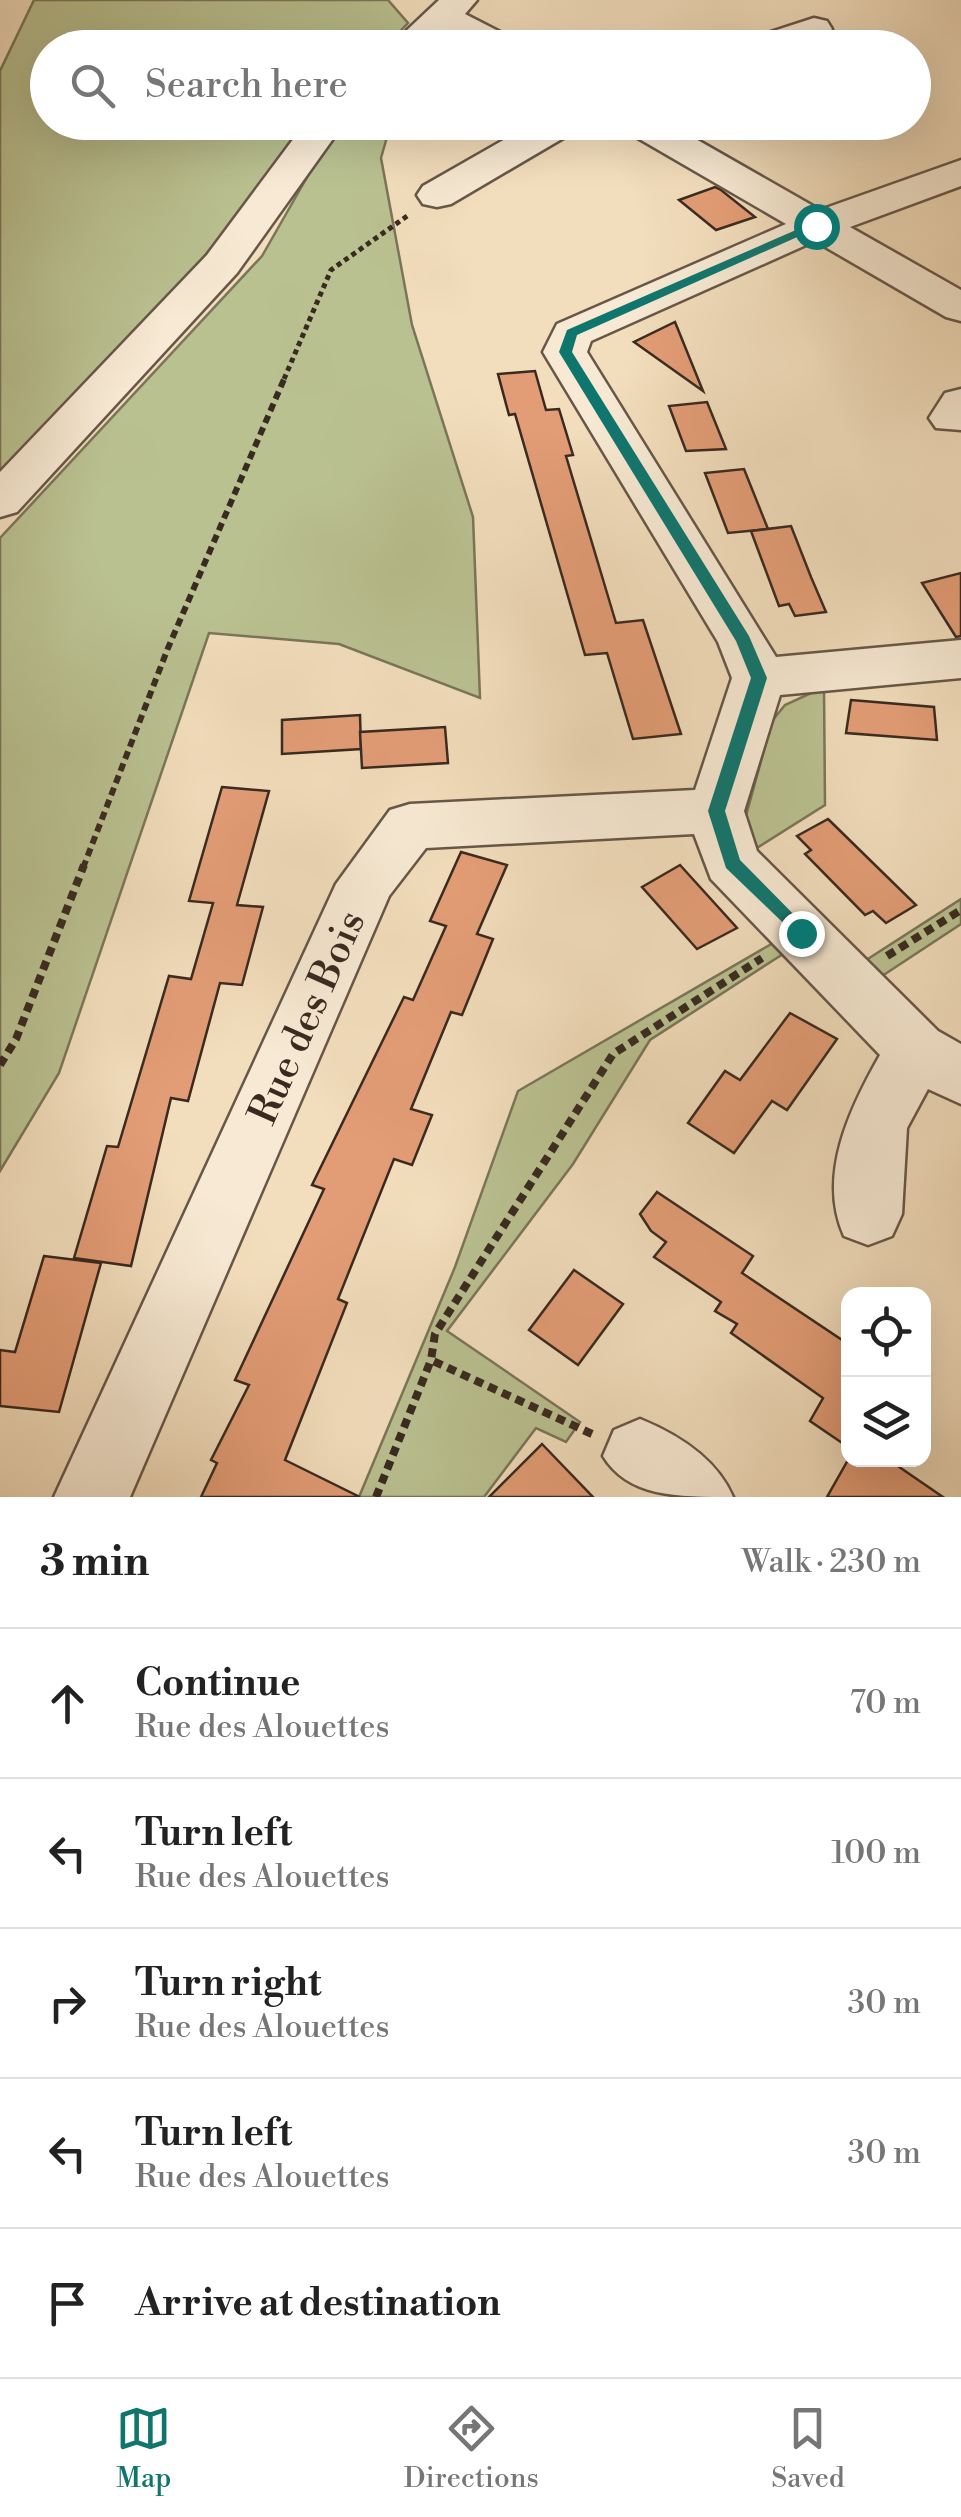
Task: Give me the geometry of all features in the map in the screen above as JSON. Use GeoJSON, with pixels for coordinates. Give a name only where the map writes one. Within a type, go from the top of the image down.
{"type":"FeatureCollection","features":[{"type":"Feature","properties":{"kind":"street"},"geometry":{"type":"LineString","coordinates":[[427,30],[452,9],[479,30]]}},
{"type":"Feature","properties":{"kind":"street"},"geometry":{"type":"LineString","coordinates":[[0,502],[222,264],[313,140]]}},
{"type":"Feature","properties":{"kind":"street"},"geometry":{"type":"LineString","coordinates":[[437,195],[533,140]]}},
{"type":"Feature","properties":{"kind":"street"},"geometry":{"type":"LineString","coordinates":[[668,140],[961,308]]}},
{"type":"Feature","properties":{"kind":"street"},"geometry":{"type":"LineString","coordinates":[[868,1214],[875,1125],[938,1063],[848,980],[732,863],[716,811],[759,678],[743,640],[565,352],[572,333],[816,226],[961,172]]}},
{"type":"Feature","properties":{"kind":"street"},"geometry":{"type":"LineString","coordinates":[[759,678],[961,658]]}},
{"type":"Feature","properties":{"kind":"street","name":"Rue des Bois"},"geometry":{"type":"LineString","coordinates":[[92,1497],[365,884],[410,826],[716,811]]}},
{"type":"Feature","properties":{"kind":"path"},"geometry":{"type":"LineString","coordinates":[[0,1065],[16,1039],[168,648],[330,270],[437,195]]}},
{"type":"Feature","properties":{"kind":"path"},"geometry":{"type":"LineString","coordinates":[[848,980],[961,910]]}},
{"type":"Feature","properties":{"kind":"path"},"geometry":{"type":"LineString","coordinates":[[376,1497],[431,1360],[434,1334],[614,1054],[801,933]]}},
{"type":"Feature","properties":{"kind":"path"},"geometry":{"type":"LineString","coordinates":[[431,1360],[668,1477]]}},
{"type":"Feature","properties":{"kind":"green space"},"geometry":{"type":"Polygon","coordinates":[[[34,0],[388,0],[408,23],[401,30],[30,30],[30,140],[297,140],[187,278],[0,471],[0,71],[34,0]]]}},
{"type":"Feature","properties":{"kind":"green space"},"geometry":{"type":"Polygon","coordinates":[[[330,140],[386,140],[381,158],[412,325],[473,517],[480,698],[339,644],[209,633],[59,1073],[0,1171],[0,538],[262,256],[330,140]]]}},
{"type":"Feature","properties":{"kind":"green space"},"geometry":{"type":"Polygon","coordinates":[[[824,687],[825,805],[752,851],[744,823],[772,721],[785,705],[824,687]]]}},
{"type":"Feature","properties":{"kind":"green space"},"geometry":{"type":"Polygon","coordinates":[[[961,899],[961,924],[873,982],[857,966],[961,899]]]}},
{"type":"Feature","properties":{"kind":"green space"},"geometry":{"type":"Polygon","coordinates":[[[773,943],[783,954],[650,1040],[573,1164],[447,1331],[580,1422],[566,1442],[536,1428],[484,1497],[359,1497],[455,1267],[518,1091],[773,943]]]}},
{"type":"Feature","properties":{"kind":"building"},"geometry":{"type":"Polygon","coordinates":[[[715,187],[755,217],[716,230],[679,200],[715,187]]]}},
{"type":"Feature","properties":{"kind":"building"},"geometry":{"type":"Polygon","coordinates":[[[675,322],[703,391],[634,342],[675,322]]]}},
{"type":"Feature","properties":{"kind":"building"},"geometry":{"type":"Polygon","coordinates":[[[535,371],[546,410],[559,409],[573,455],[566,456],[616,623],[643,620],[681,734],[633,739],[607,653],[585,655],[515,414],[509,415],[498,374],[535,371]]]}},
{"type":"Feature","properties":{"kind":"building"},"geometry":{"type":"Polygon","coordinates":[[[707,402],[726,449],[686,451],[669,406],[707,402]]]}},
{"type":"Feature","properties":{"kind":"building"},"geometry":{"type":"Polygon","coordinates":[[[744,469],[768,529],[728,533],[705,473],[744,469]]]}},
{"type":"Feature","properties":{"kind":"building"},"geometry":{"type":"Polygon","coordinates":[[[791,526],[826,612],[795,616],[789,604],[779,606],[751,531],[791,526]]]}},
{"type":"Feature","properties":{"kind":"building"},"geometry":{"type":"Polygon","coordinates":[[[961,573],[961,636],[956,637],[922,583],[961,573]]]}},
{"type":"Feature","properties":{"kind":"building"},"geometry":{"type":"Polygon","coordinates":[[[851,700],[934,707],[937,740],[846,733],[851,700]]]}},
{"type":"Feature","properties":{"kind":"building"},"geometry":{"type":"Polygon","coordinates":[[[360,715],[361,749],[282,754],[282,720],[360,715]]]}},
{"type":"Feature","properties":{"kind":"building"},"geometry":{"type":"Polygon","coordinates":[[[445,727],[448,763],[362,768],[360,732],[445,727]]]}},
{"type":"Feature","properties":{"kind":"building"},"geometry":{"type":"Polygon","coordinates":[[[222,787],[269,791],[237,905],[263,907],[242,985],[220,983],[188,1101],[171,1098],[131,1266],[74,1258],[107,1146],[118,1147],[169,976],[191,979],[213,903],[189,901],[222,787]]]}},
{"type":"Feature","properties":{"kind":"building"},"geometry":{"type":"Polygon","coordinates":[[[828,819],[916,905],[886,923],[873,911],[865,915],[805,854],[811,850],[797,836],[828,819]]]}},
{"type":"Feature","properties":{"kind":"building"},"geometry":{"type":"Polygon","coordinates":[[[461,852],[507,865],[477,934],[493,939],[462,1015],[451,1012],[411,1109],[432,1115],[412,1165],[394,1159],[338,1299],[347,1303],[285,1460],[360,1497],[201,1497],[217,1463],[211,1460],[249,1385],[235,1380],[324,1189],[312,1185],[404,997],[413,1000],[446,926],[430,921],[461,852]]]}},
{"type":"Feature","properties":{"kind":"building"},"geometry":{"type":"Polygon","coordinates":[[[680,865],[737,928],[697,949],[642,887],[680,865]]]}},
{"type":"Feature","properties":{"kind":"building"},"geometry":{"type":"Polygon","coordinates":[[[790,1013],[837,1039],[787,1110],[772,1101],[734,1153],[688,1123],[725,1071],[740,1080],[790,1013]]]}},
{"type":"Feature","properties":{"kind":"building"},"geometry":{"type":"Polygon","coordinates":[[[657,1192],[753,1256],[742,1273],[841,1339],[841,1442],[810,1421],[823,1398],[731,1333],[737,1324],[715,1311],[721,1302],[654,1257],[666,1242],[651,1231],[640,1214],[657,1192]]]}},
{"type":"Feature","properties":{"kind":"building"},"geometry":{"type":"Polygon","coordinates":[[[44,1256],[101,1263],[59,1412],[0,1406],[0,1350],[15,1352],[44,1256]]]}},
{"type":"Feature","properties":{"kind":"building"},"geometry":{"type":"Polygon","coordinates":[[[574,1270],[623,1304],[578,1365],[529,1330],[574,1270]]]}},
{"type":"Feature","properties":{"kind":"building"},"geometry":{"type":"Polygon","coordinates":[[[542,1444],[593,1497],[489,1497],[542,1444]]]}},
{"type":"Feature","properties":{"kind":"building"},"geometry":{"type":"Polygon","coordinates":[[[844,1467],[899,1467],[943,1497],[827,1497],[844,1467]]]}},
{"type":"Feature","properties":{"kind":"route"},"geometry":{"type":"LineString","coordinates":[[801,933],[732,863],[716,811],[759,678],[743,640],[565,352],[572,333],[816,226]]}}]}
